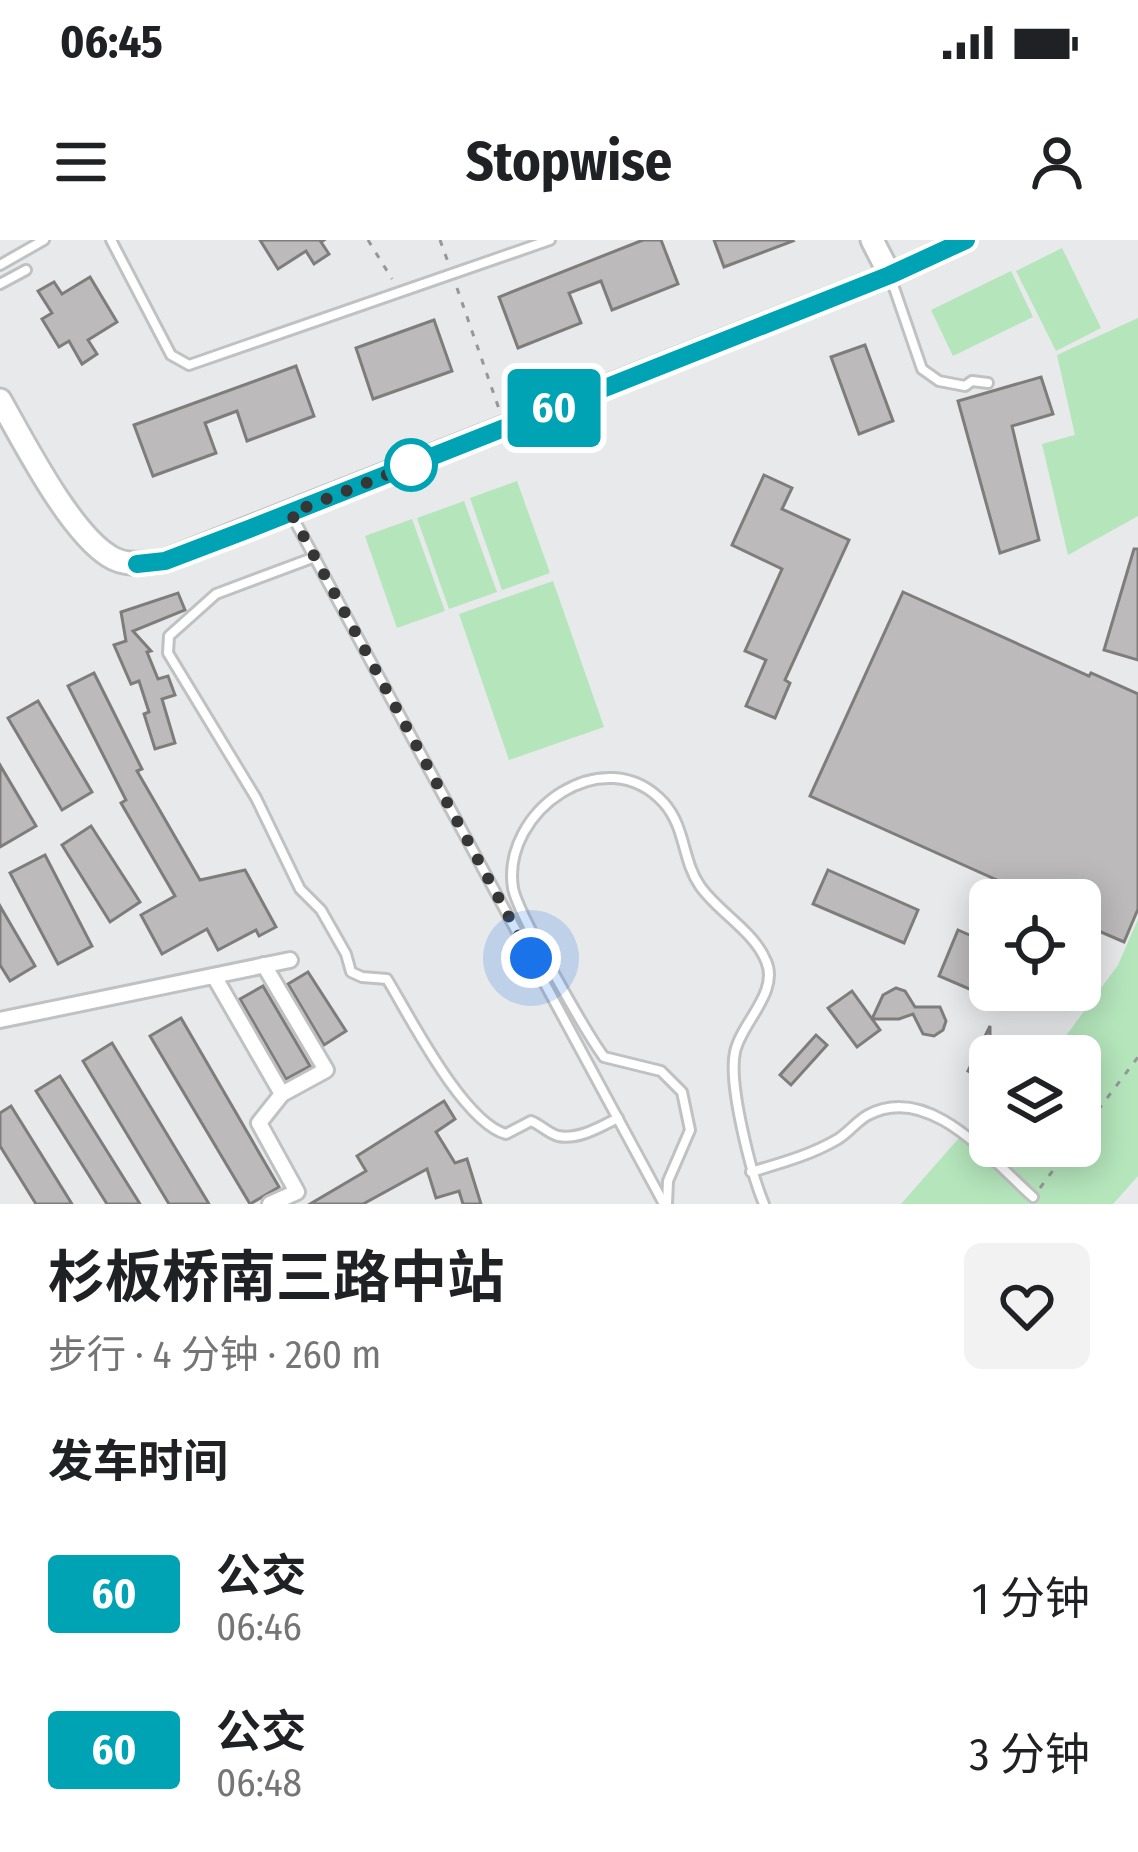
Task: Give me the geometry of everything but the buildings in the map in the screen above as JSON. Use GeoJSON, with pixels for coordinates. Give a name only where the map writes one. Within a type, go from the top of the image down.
{"type":"FeatureCollection","features":[{"type":"Feature","properties":{"kind":"street"},"geometry":{"type":"LineString","coordinates":[[872,240],[890,275]]}},
{"type":"Feature","properties":{"kind":"street"},"geometry":{"type":"LineString","coordinates":[[0,400],[86,535],[112,559],[137,564],[165,561],[890,275],[966,240]]}},
{"type":"Feature","properties":{"kind":"street"},"geometry":{"type":"LineString","coordinates":[[0,1020],[290,959]]}},
{"type":"Feature","properties":{"kind":"street"},"geometry":{"type":"LineString","coordinates":[[264,965],[326,1070],[282,1094],[259,1123],[297,1192],[270,1204]]}},
{"type":"Feature","properties":{"kind":"street"},"geometry":{"type":"LineString","coordinates":[[214,976],[282,1094]]}},
{"type":"Feature","properties":{"kind":"lane"},"geometry":{"type":"LineString","coordinates":[[0,265],[44,240]]}},
{"type":"Feature","properties":{"kind":"lane"},"geometry":{"type":"LineString","coordinates":[[111,240],[171,355],[189,364],[550,240]]}},
{"type":"Feature","properties":{"kind":"lane"},"geometry":{"type":"LineString","coordinates":[[0,284],[26,270]]}},
{"type":"Feature","properties":{"kind":"lane"},"geometry":{"type":"LineString","coordinates":[[890,275],[922,369],[939,381],[964,386],[972,381],[988,383]]}},
{"type":"Feature","properties":{"kind":"lane"},"geometry":{"type":"LineString","coordinates":[[291,513],[665,1204]]}},
{"type":"Feature","properties":{"kind":"lane"},"geometry":{"type":"LineString","coordinates":[[315,557],[216,594],[169,636],[168,653],[256,798],[300,889],[321,910],[351,972],[387,979],[466,1103],[502,1133],[513,1133],[531,1121],[556,1135],[569,1136],[618,1118]]}},
{"type":"Feature","properties":{"kind":"lane"},"geometry":{"type":"LineString","coordinates":[[665,1204],[668,1181],[690,1130],[682,1092],[661,1071],[604,1057],[514,893],[512,857],[528,822],[544,802],[574,786],[622,778],[644,785],[665,805],[682,828],[693,876],[760,949],[769,966],[769,983],[735,1053],[751,1172],[764,1204]]}},
{"type":"Feature","properties":{"kind":"lane"},"geometry":{"type":"LineString","coordinates":[[751,1172],[817,1151],[867,1116],[895,1106],[914,1107],[944,1121],[1033,1197]]}},
{"type":"Feature","properties":{"kind":"path"},"geometry":{"type":"LineString","coordinates":[[368,240],[400,291]]}},
{"type":"Feature","properties":{"kind":"path"},"geometry":{"type":"LineString","coordinates":[[440,240],[505,428]]}},
{"type":"Feature","properties":{"kind":"path"},"geometry":{"type":"LineString","coordinates":[[1101,1106],[1138,1057]]}},
{"type":"Feature","properties":{"kind":"path"},"geometry":{"type":"LineString","coordinates":[[1033,1197],[1055,1167]]}},
{"type":"Feature","properties":{"kind":"green space"},"geometry":{"type":"Polygon","coordinates":[[[1062,248],[1101,328],[1056,351],[1016,271],[1062,248]]]}},
{"type":"Feature","properties":{"kind":"green space"},"geometry":{"type":"Polygon","coordinates":[[[1011,271],[1033,317],[953,356],[931,310],[1011,271]]]}},
{"type":"Feature","properties":{"kind":"green space"},"geometry":{"type":"Polygon","coordinates":[[[1138,318],[1138,516],[1068,555],[1042,444],[1075,435],[1057,355],[1138,318]]]}},
{"type":"Feature","properties":{"kind":"green space"},"geometry":{"type":"Polygon","coordinates":[[[517,481],[550,573],[502,590],[470,498],[517,481]]]}},
{"type":"Feature","properties":{"kind":"green space"},"geometry":{"type":"Polygon","coordinates":[[[464,501],[497,592],[449,609],[417,518],[464,501]]]}},
{"type":"Feature","properties":{"kind":"green space"},"geometry":{"type":"Polygon","coordinates":[[[412,519],[445,611],[397,628],[365,536],[412,519]]]}},
{"type":"Feature","properties":{"kind":"green space"},"geometry":{"type":"Polygon","coordinates":[[[553,581],[604,727],[509,760],[459,614],[553,581]]]}},
{"type":"Feature","properties":{"kind":"green space"},"geometry":{"type":"Polygon","coordinates":[[[1138,919],[1138,1176],[1113,1204],[901,1204],[959,1138],[969,1134],[969,1167],[1101,1167],[1101,1035],[1066,1035],[1084,1011],[1101,1011],[1101,988],[1118,965],[1138,919]]]}},
{"type":"Feature","properties":{"kind":"bus line","name":"60"},"geometry":{"type":"LineString","coordinates":[[137,564],[165,561],[291,513],[890,275],[966,240]]}},
{"type":"Feature","properties":{"kind":"route"},"geometry":{"type":"LineString","coordinates":[[411,465],[419,462],[291,513],[531,958]]}}]}
